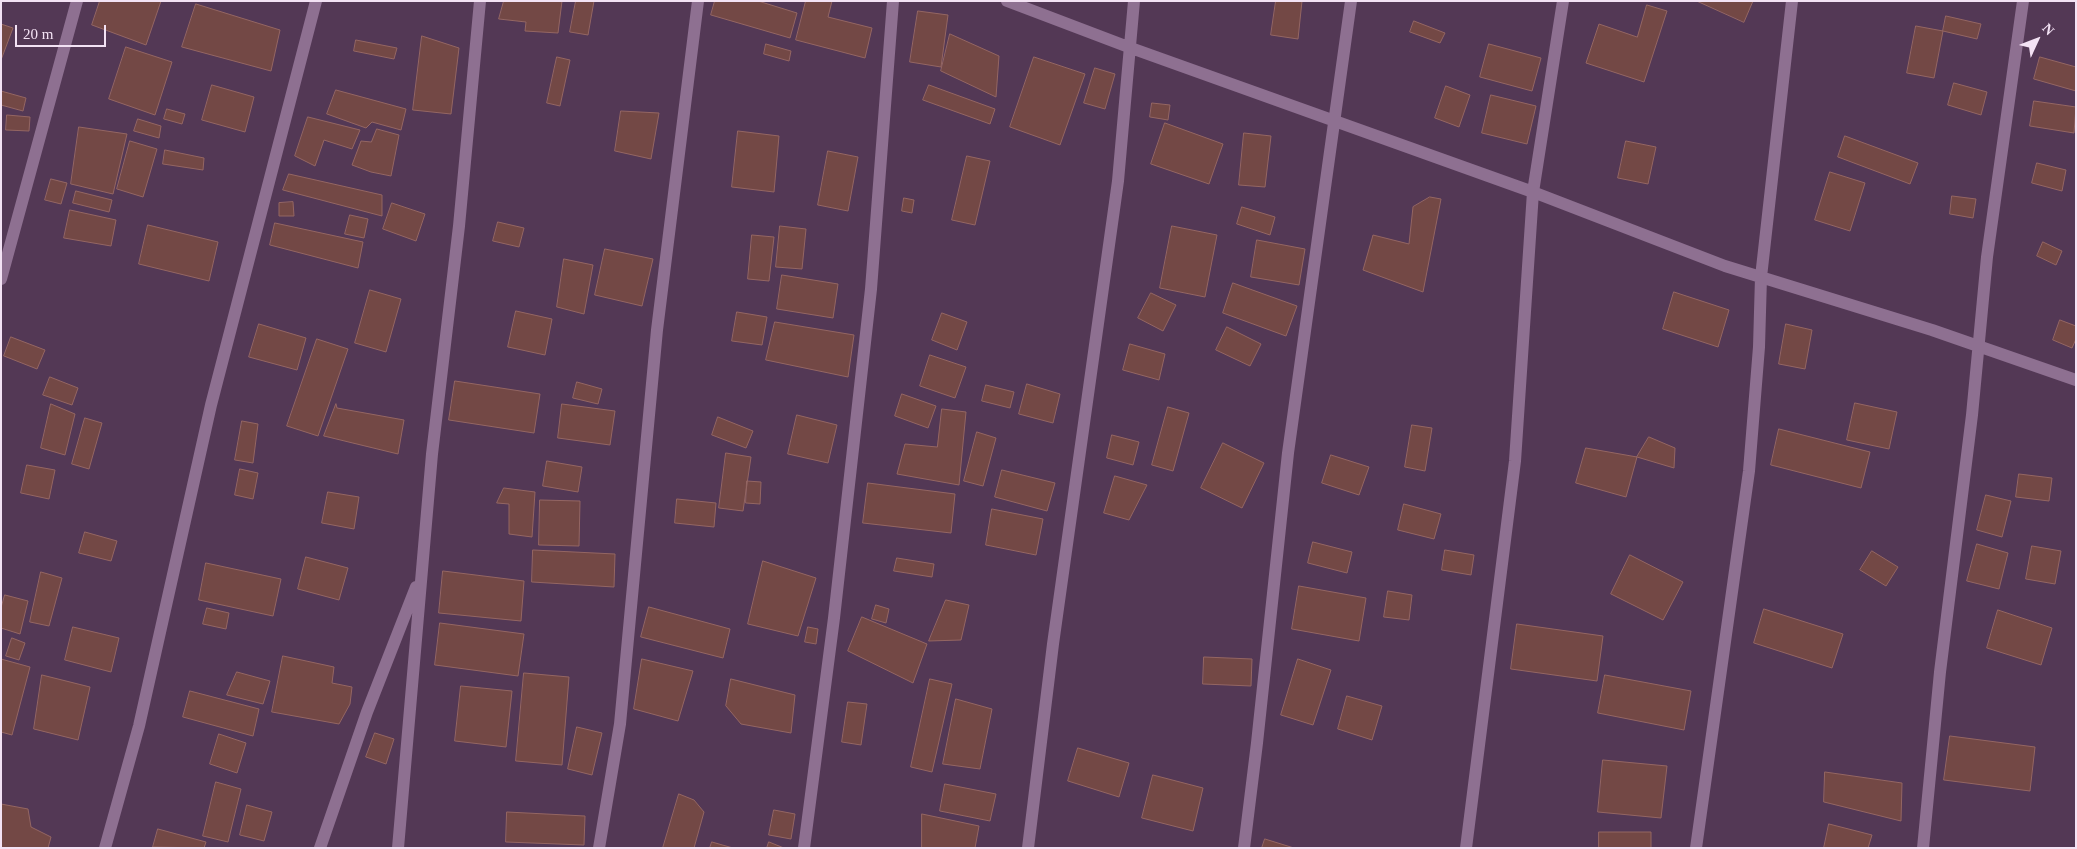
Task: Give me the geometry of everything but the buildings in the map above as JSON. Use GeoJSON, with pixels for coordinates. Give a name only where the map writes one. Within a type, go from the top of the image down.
{"type":"FeatureCollection","features":[{"type":"Feature","properties":{"kind":"street"},"geometry":{"type":"LineString","coordinates":[[1,279],[77,1]]}},
{"type":"Feature","properties":{"kind":"street"},"geometry":{"type":"LineString","coordinates":[[105,848],[139,726],[211,406],[316,1]]}},
{"type":"Feature","properties":{"kind":"street"},"geometry":{"type":"LineString","coordinates":[[398,848],[432,454],[459,226],[480,1]]}},
{"type":"Feature","properties":{"kind":"street"},"geometry":{"type":"LineString","coordinates":[[599,848],[620,724],[657,330],[698,1]]}},
{"type":"Feature","properties":{"kind":"street"},"geometry":{"type":"LineString","coordinates":[[804,848],[834,618],[871,289],[893,1]]}},
{"type":"Feature","properties":{"kind":"street"},"geometry":{"type":"LineString","coordinates":[[1007,1],[1131,48],[1533,192],[1691,254],[1977,346],[2076,380]]}},
{"type":"Feature","properties":{"kind":"street"},"geometry":{"type":"LineString","coordinates":[[1028,848],[1053,644],[1118,181],[1134,1]]}},
{"type":"Feature","properties":{"kind":"street"},"geometry":{"type":"LineString","coordinates":[[1244,848],[1288,453],[1351,1]]}},
{"type":"Feature","properties":{"kind":"street"},"geometry":{"type":"LineString","coordinates":[[1466,848],[1515,461],[1533,192],[1563,1]]}},
{"type":"Feature","properties":{"kind":"street"},"geometry":{"type":"LineString","coordinates":[[1696,848],[1748,471],[1759,348],[1761,277],[1792,1]]}},
{"type":"Feature","properties":{"kind":"street"},"geometry":{"type":"LineString","coordinates":[[1923,848],[1940,672],[1972,415],[1977,346],[1987,257],[2023,1]]}},
{"type":"Feature","properties":{"kind":"street"},"geometry":{"type":"LineString","coordinates":[[320,848],[367,712],[421,575]]}}]}
